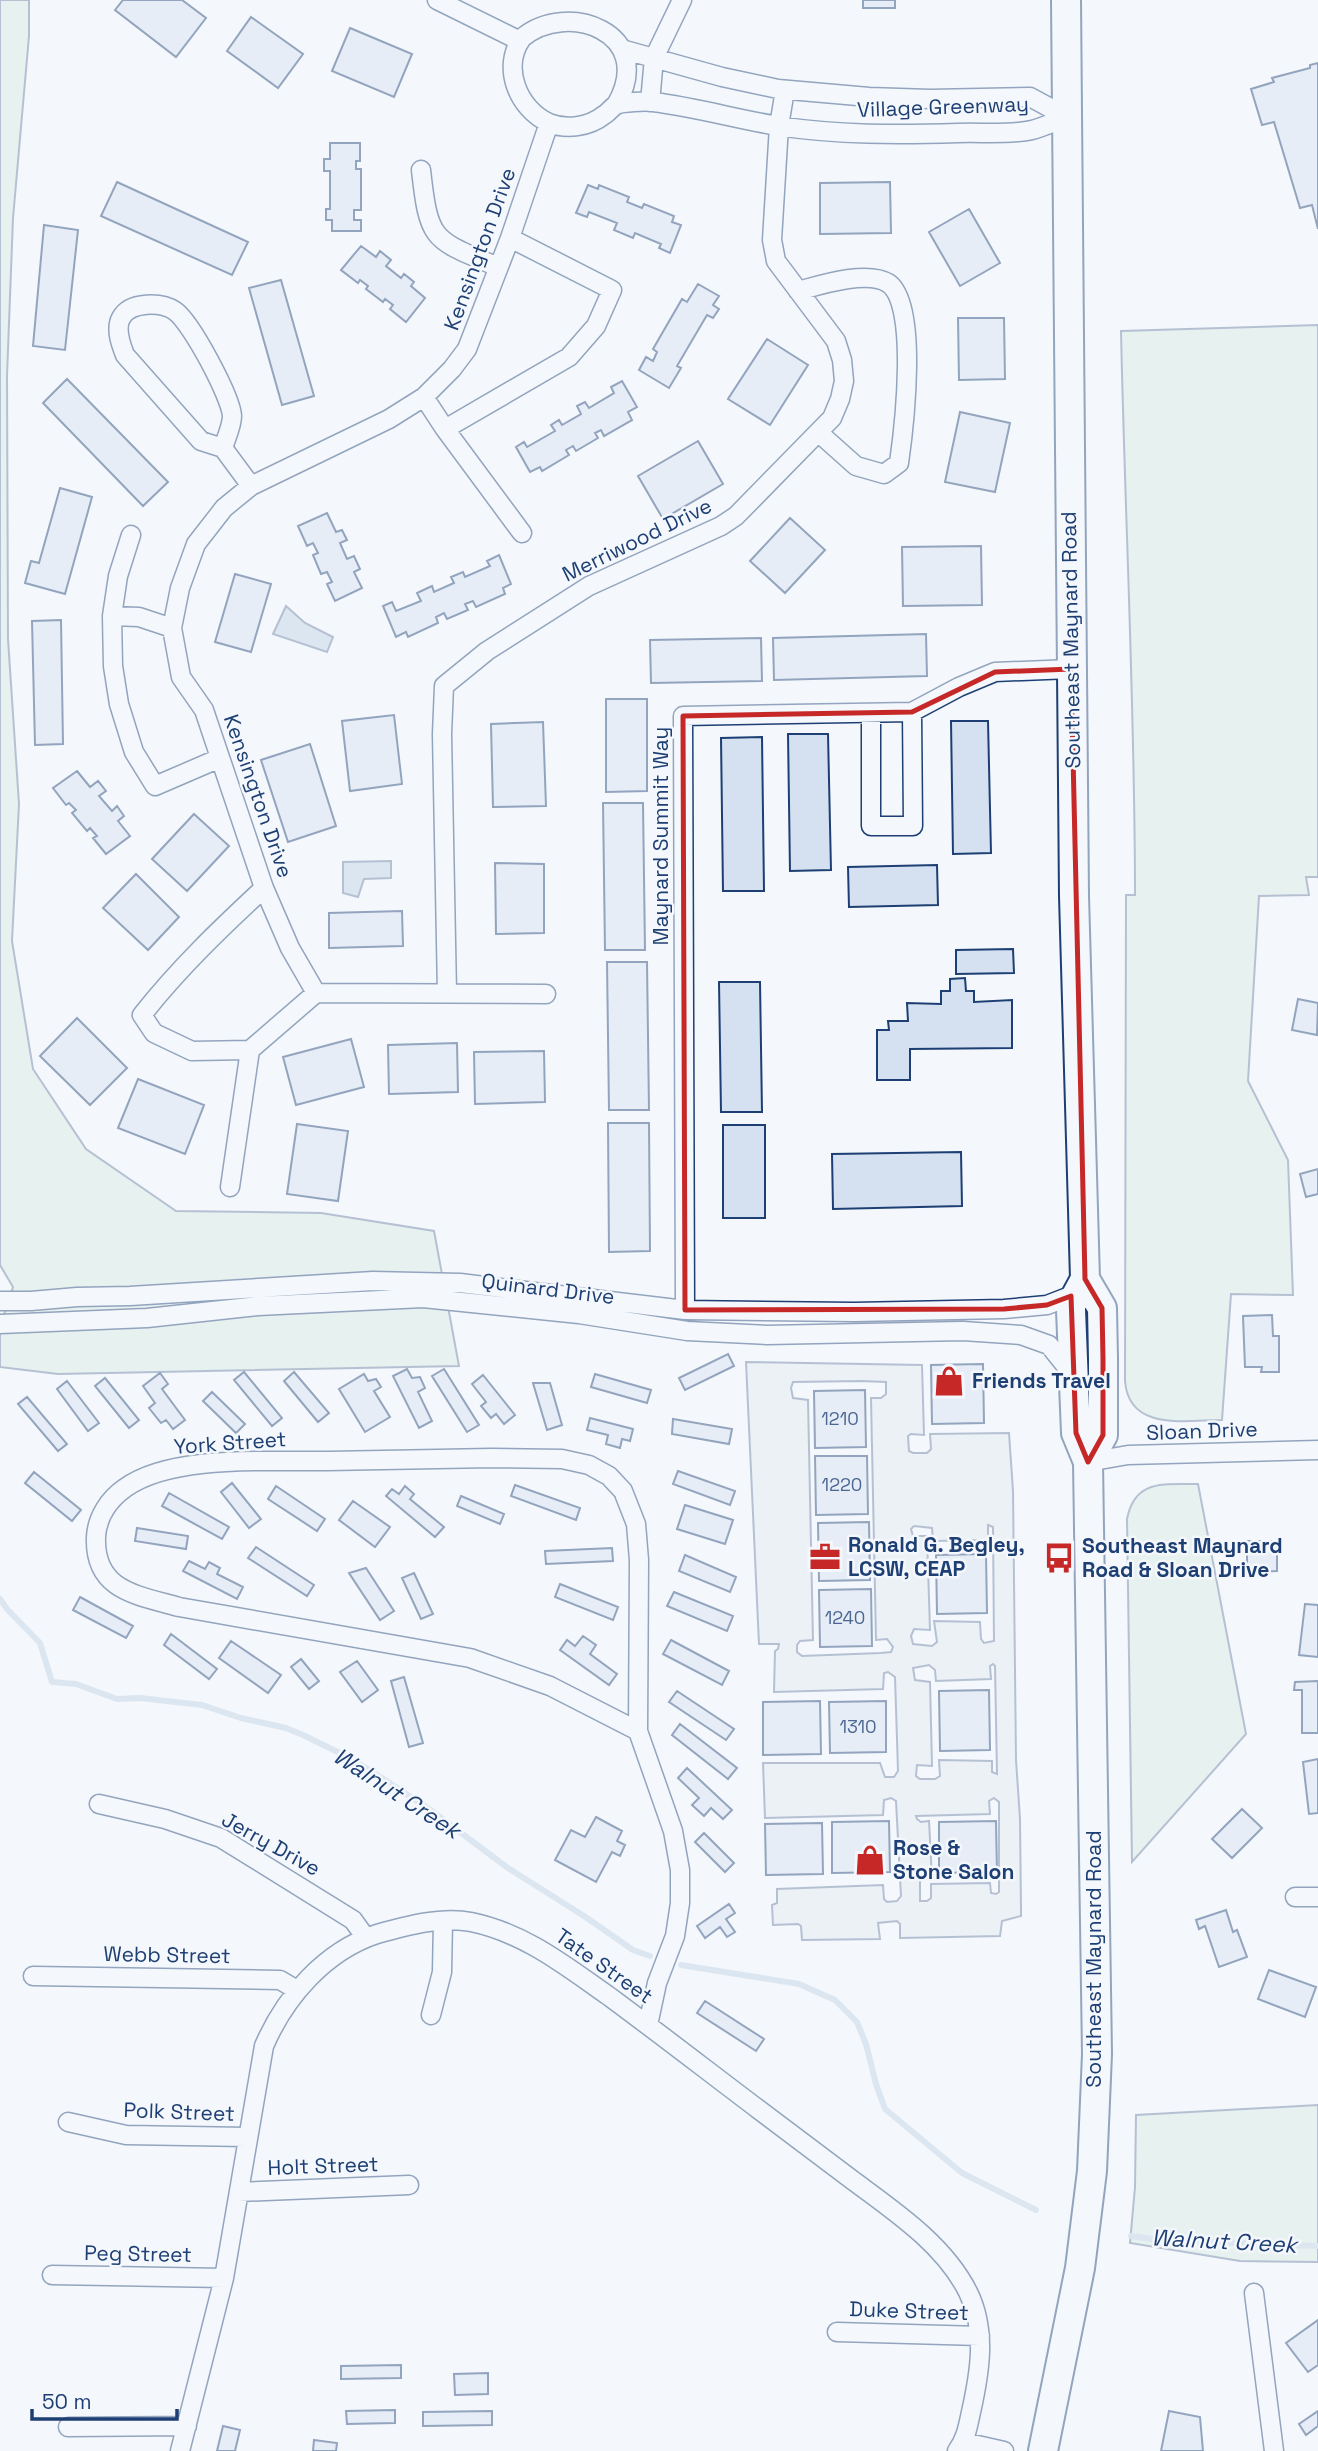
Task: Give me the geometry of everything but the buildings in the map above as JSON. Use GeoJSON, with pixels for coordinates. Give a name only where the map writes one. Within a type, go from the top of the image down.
{"type":"FeatureCollection","features":[{"type":"Feature","properties":{"kind":"main road","name":"Southeast Maynard Road"},"geometry":{"type":"LineString","coordinates":[[1043,2451],[1080,2268],[1092,2171],[1097,2054],[1088,1462],[1076,1433],[1071,1306],[1082,1286],[1071,669],[1066,0]]}},
{"type":"Feature","properties":{"kind":"main road","name":"Southeast Maynard Road"},"geometry":{"type":"LineString","coordinates":[[1082,1286],[1102,1308],[1103,1435],[1088,1462]]}},
{"type":"Feature","properties":{"kind":"street"},"geometry":{"type":"LineString","coordinates":[[437,0],[520,41]]}},
{"type":"Feature","properties":{"kind":"street"},"geometry":{"type":"LineString","coordinates":[[650,102],[654,58],[682,0]]}},
{"type":"Feature","properties":{"kind":"street"},"geometry":{"type":"LineString","coordinates":[[566,12],[584,13],[602,21],[616,34],[625,50],[627,79],[616,104],[602,117],[586,125],[567,127],[550,123],[533,113],[520,98],[513,79],[513,60],[520,41],[531,26],[547,16],[566,12]]}},
{"type":"Feature","properties":{"kind":"street","name":"Village Greenway"},"geometry":{"type":"LineString","coordinates":[[625,50],[722,77],[785,90],[930,99],[1030,97],[1067,117]]}},
{"type":"Feature","properties":{"kind":"street","name":"Merriwood Drive"},"geometry":{"type":"LineString","coordinates":[[447,993],[442,734],[444,686],[487,651],[589,586],[720,526],[736,516],[819,433],[832,418],[840,400],[844,381],[842,360],[836,341],[776,261],[772,240],[779,126],[785,90]]}},
{"type":"Feature","properties":{"kind":"street","name":"Village Greenway"},"geometry":{"type":"LineString","coordinates":[[616,104],[650,102],[779,126],[886,136],[1031,130],[1067,117]]}},
{"type":"Feature","properties":{"kind":"street","name":"Kensington Drive"},"geometry":{"type":"LineString","coordinates":[[316,993],[290,948],[264,888],[204,710],[181,677],[172,628],[180,588],[196,544],[224,508],[251,486],[389,419],[424,397],[452,369],[467,349],[550,123]]}},
{"type":"Feature","properties":{"kind":"street"},"geometry":{"type":"LineString","coordinates":[[421,170],[426,212],[432,230],[448,245],[498,267]]}},
{"type":"Feature","properties":{"kind":"street"},"geometry":{"type":"LineString","coordinates":[[445,429],[569,358],[596,326],[612,290],[510,238]]}},
{"type":"Feature","properties":{"kind":"street"},"geometry":{"type":"LineString","coordinates":[[798,291],[836,281],[868,278],[888,283],[900,297],[905,327],[906,417],[899,463],[884,474],[856,467],[819,433]]}},
{"type":"Feature","properties":{"kind":"street"},"geometry":{"type":"LineString","coordinates":[[223,448],[232,416],[228,401],[194,332],[174,310],[163,306],[138,306],[125,313],[120,318],[119,328],[120,344],[125,355],[201,440],[223,448],[251,486]]}},
{"type":"Feature","properties":{"kind":"street"},"geometry":{"type":"LineString","coordinates":[[424,397],[522,533]]}},
{"type":"Feature","properties":{"kind":"street"},"geometry":{"type":"LineString","coordinates":[[131,536],[118,576],[112,616],[113,666],[119,704],[134,751],[155,786],[220,758]]}},
{"type":"Feature","properties":{"kind":"street"},"geometry":{"type":"LineString","coordinates":[[112,616],[139,617],[172,628]]}},
{"type":"Feature","properties":{"kind":"street","name":"Maynard Summit Way"},"geometry":{"type":"LineString","coordinates":[[685,1310],[683,716],[912,712],[959,687],[995,672],[1071,669]]}},
{"type":"Feature","properties":{"kind":"street"},"geometry":{"type":"LineString","coordinates":[[871,713],[871,826],[913,826],[912,712]]}},
{"type":"Feature","properties":{"kind":"street"},"geometry":{"type":"LineString","coordinates":[[264,888],[215,934],[142,1015],[155,1033],[192,1051],[250,1050],[316,993],[546,994]]}},
{"type":"Feature","properties":{"kind":"street"},"geometry":{"type":"LineString","coordinates":[[230,1187],[250,1050]]}},
{"type":"Feature","properties":{"kind":"street","name":"Quinard Drive"},"geometry":{"type":"LineString","coordinates":[[0,1301],[373,1281],[460,1283],[685,1310],[854,1312],[1004,1309],[1047,1305],[1082,1286]]}},
{"type":"Feature","properties":{"kind":"street","name":"Quinard Drive"},"geometry":{"type":"LineString","coordinates":[[0,1324],[147,1318],[258,1306],[423,1298],[579,1314],[687,1331],[767,1335],[963,1331],[1021,1335],[1049,1345],[1074,1376]]}},
{"type":"Feature","properties":{"kind":"street","name":"Sloan Drive"},"geometry":{"type":"LineString","coordinates":[[1088,1462],[1128,1455],[1318,1451]]}},
{"type":"Feature","properties":{"kind":"street","name":"York Street"},"geometry":{"type":"LineString","coordinates":[[638,1731],[550,1686],[470,1658],[179,1607],[139,1596],[117,1586],[98,1564],[97,1531],[101,1517],[110,1501],[138,1479],[187,1466],[242,1462],[562,1459],[589,1465],[609,1476],[623,1491],[636,1524],[639,1560],[638,1731],[673,1831],[680,1870],[680,1903],[675,1936],[657,1983],[648,2025]]}},
{"type":"Feature","properties":{"kind":"street","name":"Jerry Drive"},"geometry":{"type":"LineString","coordinates":[[99,1804],[164,1819],[221,1838],[353,1920],[366,1938]]}},
{"type":"Feature","properties":{"kind":"street"},"geometry":{"type":"LineString","coordinates":[[1296,1897],[1318,1897]]}},
{"type":"Feature","properties":{"kind":"street"},"geometry":{"type":"LineString","coordinates":[[431,2015],[442,1972],[443,1922]]}},
{"type":"Feature","properties":{"kind":"street","name":"Tate Street"},"geometry":{"type":"LineString","coordinates":[[180,2451],[224,2278],[264,2046],[279,2015],[297,1990],[339,1953],[366,1938],[400,1927],[443,1922],[469,1922],[494,1928],[545,1951],[648,2025],[878,2199],[942,2254],[957,2272],[969,2294],[977,2315],[980,2336],[981,2361],[977,2388],[961,2447],[1004,2451]]}},
{"type":"Feature","properties":{"kind":"street","name":"Webb Street"},"geometry":{"type":"LineString","coordinates":[[33,1976],[280,1980],[297,1990]]}},
{"type":"Feature","properties":{"kind":"street","name":"Polk Street"},"geometry":{"type":"LineString","coordinates":[[68,2122],[126,2135],[247,2137]]}},
{"type":"Feature","properties":{"kind":"street","name":"Holt Street"},"geometry":{"type":"LineString","coordinates":[[239,2192],[409,2185]]}},
{"type":"Feature","properties":{"kind":"street","name":"Peg Street"},"geometry":{"type":"LineString","coordinates":[[52,2275],[224,2278]]}},
{"type":"Feature","properties":{"kind":"street"},"geometry":{"type":"LineString","coordinates":[[1254,2293],[1274,2451]]}},
{"type":"Feature","properties":{"kind":"street","name":"Duke Street"},"geometry":{"type":"LineString","coordinates":[[837,2332],[980,2336]]}},
{"type":"Feature","properties":{"kind":"street"},"geometry":{"type":"LineString","coordinates":[[68,2427],[187,2426]]}},
{"type":"Feature","properties":{"kind":"highlighted area"},"geometry":{"type":"Polygon","coordinates":[[[1071,669],[1085,1279],[1102,1308],[1103,1435],[1088,1462],[1076,1433],[1071,1296],[1047,1305],[1004,1309],[685,1310],[683,716],[912,712],[995,672],[1071,669]]]}},
{"type":"Feature","properties":{"kind":"shaded area"},"geometry":{"type":"Polygon","coordinates":[[[0,0],[29,0],[29,36],[13,218],[7,376],[8,639],[19,804],[12,941],[33,1069],[86,1149],[176,1211],[321,1213],[434,1231],[459,1366],[58,1374],[0,1367],[0,1327],[13,1287],[0,1265],[0,0]]]}},
{"type":"Feature","properties":{"kind":"shaded area"},"geometry":{"type":"Polygon","coordinates":[[[1318,325],[1318,877],[1306,877],[1309,895],[1259,896],[1248,1081],[1288,1160],[1293,1295],[1231,1294],[1222,1420],[1162,1420],[1137,1409],[1129,1397],[1125,1381],[1126,895],[1135,895],[1135,824],[1121,331],[1318,325]]]}},
{"type":"Feature","properties":{"kind":"shaded area"},"geometry":{"type":"Polygon","coordinates":[[[746,1362],[922,1365],[924,1435],[908,1436],[909,1451],[913,1453],[927,1453],[931,1449],[930,1434],[1009,1433],[1013,1491],[1021,1916],[1002,1921],[1000,1936],[900,1938],[900,1924],[897,1921],[878,1923],[880,1939],[802,1940],[801,1926],[798,1924],[773,1925],[772,1905],[777,1903],[777,1889],[883,1885],[884,1899],[887,1902],[897,1901],[901,1896],[896,1801],[891,1798],[884,1800],[883,1815],[765,1818],[763,1763],[880,1763],[885,1777],[894,1777],[898,1771],[895,1677],[888,1672],[884,1673],[883,1689],[774,1692],[775,1651],[779,1644],[759,1644],[746,1362]],[[793,1382],[793,1398],[808,1400],[813,1640],[800,1641],[797,1652],[802,1656],[891,1652],[893,1647],[887,1639],[876,1640],[871,1398],[881,1398],[886,1394],[886,1382],[793,1382]],[[988,1525],[988,1540],[933,1541],[932,1528],[914,1526],[911,1529],[913,1536],[927,1536],[930,1630],[914,1629],[911,1636],[913,1644],[932,1646],[937,1642],[934,1621],[980,1622],[981,1639],[984,1643],[994,1641],[993,1527],[988,1525]],[[929,1665],[913,1668],[915,1680],[930,1682],[932,1766],[917,1765],[916,1776],[920,1779],[935,1779],[940,1776],[939,1760],[992,1761],[992,1772],[997,1774],[995,1666],[990,1666],[991,1679],[936,1681],[935,1670],[929,1665]],[[994,1798],[989,1801],[990,1814],[916,1816],[921,1822],[929,1821],[932,1878],[922,1879],[920,1882],[920,1901],[931,1898],[931,1884],[990,1883],[991,1893],[999,1892],[999,1802],[994,1798]]]}},
{"type":"Feature","properties":{"kind":"shaded area"},"geometry":{"type":"Polygon","coordinates":[[[1198,1484],[1246,1734],[1132,1862],[1127,1519],[1131,1506],[1144,1490],[1153,1486],[1198,1484]]]}},
{"type":"Feature","properties":{"kind":"shaded area"},"geometry":{"type":"Polygon","coordinates":[[[1318,2105],[1318,2262],[1240,2261],[1130,2243],[1135,2187],[1136,2115],[1318,2105]]]}},
{"type":"Feature","properties":{"kind":"water"},"geometry":{"type":"Polygon","coordinates":[[[286,606],[305,623],[333,637],[327,652],[273,634],[286,606]]]}},
{"type":"Feature","properties":{"kind":"water"},"geometry":{"type":"Polygon","coordinates":[[[391,861],[391,878],[364,879],[358,897],[343,893],[343,862],[391,861]]]}},
{"type":"Feature","properties":{"kind":"waterway","name":"Walnut Creek"},"geometry":{"type":"LineString","coordinates":[[0,1599],[40,1643],[52,1682],[76,1684],[117,1699],[140,1698],[202,1705],[303,1735],[348,1757],[382,1778],[508,1868],[633,1950],[650,1956]]}},
{"type":"Feature","properties":{"kind":"waterway","name":"Walnut Creek"},"geometry":{"type":"LineString","coordinates":[[681,1965],[799,1984],[835,2000],[857,2022],[885,2109],[962,2173],[1036,2210]]}},
{"type":"Feature","properties":{"kind":"waterway","name":"Walnut Creek"},"geometry":{"type":"LineString","coordinates":[[1131,2236],[1159,2240],[1318,2246]]}},
{"type":"Feature","properties":{"kind":"place","name":"Friends Travel"},"geometry":{"type":"Point","coordinates":[949,1381]}},
{"type":"Feature","properties":{"kind":"place","name":"Ronald G. Begley, LCSW, CEAP"},"geometry":{"type":"Point","coordinates":[825,1557]}},
{"type":"Feature","properties":{"kind":"place","name":"Southeast Maynard Road & Sloan Drive"},"geometry":{"type":"Point","coordinates":[1059,1558]}},
{"type":"Feature","properties":{"kind":"place","name":"Rose & Stone Salon"},"geometry":{"type":"Point","coordinates":[870,1860]}}]}
